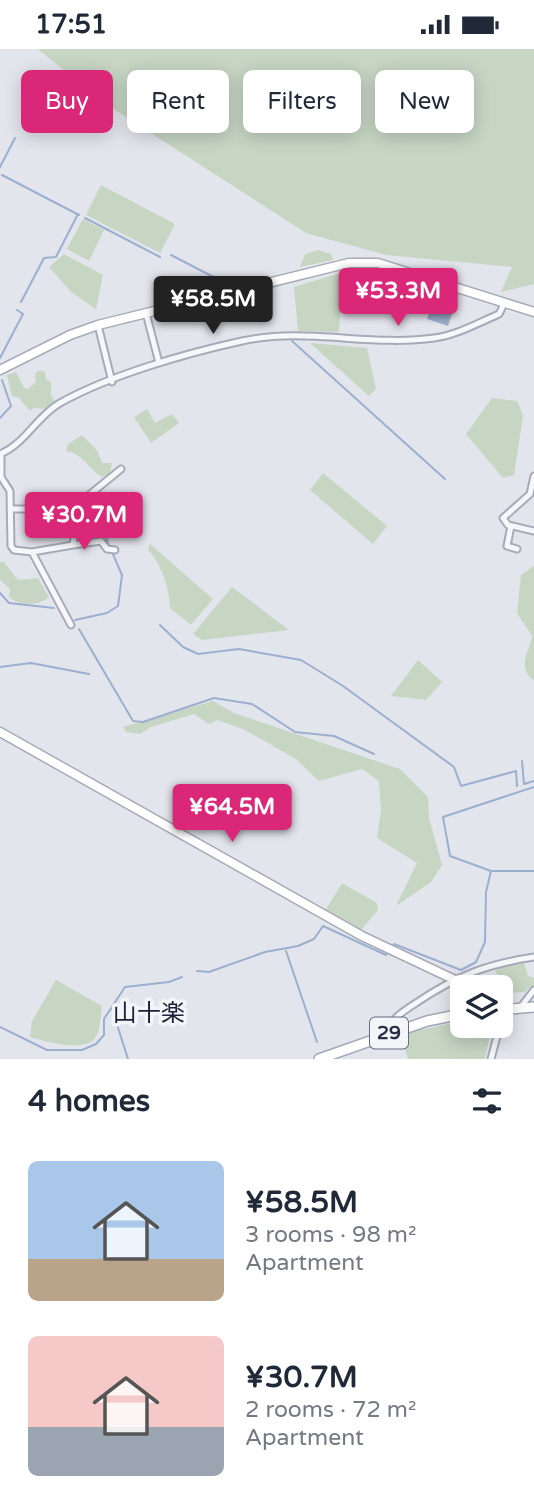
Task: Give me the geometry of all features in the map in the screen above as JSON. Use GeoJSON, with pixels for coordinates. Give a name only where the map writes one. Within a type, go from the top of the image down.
{"type":"FeatureCollection","features":[{"type":"Feature","properties":{"kind":"main road"},"geometry":{"type":"LineString","coordinates":[[513,1009],[534,1007]]}},
{"type":"Feature","properties":{"kind":"main road","name":"29"},"geometry":{"type":"LineString","coordinates":[[319,1059],[386,1034],[450,1017]]}},
{"type":"Feature","properties":{"kind":"street"},"geometry":{"type":"LineString","coordinates":[[0,370],[70,335],[98,325],[328,267],[362,263],[396,268],[534,312]]}},
{"type":"Feature","properties":{"kind":"street"},"geometry":{"type":"LineString","coordinates":[[115,550],[107,549],[101,541],[32,552],[14,550],[11,546],[10,491],[0,471],[1,455],[60,403],[159,363],[242,341],[286,334],[404,341],[436,338],[499,314],[504,304]]}},
{"type":"Feature","properties":{"kind":"street"},"geometry":{"type":"LineString","coordinates":[[146,313],[159,363]]}},
{"type":"Feature","properties":{"kind":"street"},"geometry":{"type":"LineString","coordinates":[[98,325],[112,382]]}},
{"type":"Feature","properties":{"kind":"street"},"geometry":{"type":"LineString","coordinates":[[10,509],[67,509],[77,505],[121,469]]}},
{"type":"Feature","properties":{"kind":"street"},"geometry":{"type":"LineString","coordinates":[[517,549],[507,547],[511,526],[504,515],[532,495],[534,476]]}},
{"type":"Feature","properties":{"kind":"street"},"geometry":{"type":"LineString","coordinates":[[67,509],[75,530],[74,545]]}},
{"type":"Feature","properties":{"kind":"street"},"geometry":{"type":"LineString","coordinates":[[511,526],[534,531]]}},
{"type":"Feature","properties":{"kind":"street"},"geometry":{"type":"LineString","coordinates":[[32,552],[71,625]]}},
{"type":"Feature","properties":{"kind":"street"},"geometry":{"type":"LineString","coordinates":[[0,732],[362,936],[450,978]]}},
{"type":"Feature","properties":{"kind":"street"},"geometry":{"type":"LineString","coordinates":[[464,975],[499,962],[534,957]]}},
{"type":"Feature","properties":{"kind":"street"},"geometry":{"type":"LineString","coordinates":[[386,1034],[390,1025],[403,1011],[450,981]]}},
{"type":"Feature","properties":{"kind":"street"},"geometry":{"type":"LineString","coordinates":[[520,1008],[534,990]]}},
{"type":"Feature","properties":{"kind":"street"},"geometry":{"type":"LineString","coordinates":[[491,1059],[496,1038]]}},
{"type":"Feature","properties":{"kind":"green space"},"geometry":{"type":"Polygon","coordinates":[[[38,49],[534,49],[534,284],[501,292],[512,267],[386,255],[306,233],[151,133],[229,133],[229,70],[127,70],[127,118],[113,109],[113,70],[64,70],[38,49]]]}},
{"type":"Feature","properties":{"kind":"green space"},"geometry":{"type":"Polygon","coordinates":[[[101,185],[175,224],[160,253],[86,215],[101,185]]]}},
{"type":"Feature","properties":{"kind":"green space"},"geometry":{"type":"Polygon","coordinates":[[[83,219],[104,230],[89,261],[67,249],[83,219]]]}},
{"type":"Feature","properties":{"kind":"green space"},"geometry":{"type":"Polygon","coordinates":[[[318,250],[331,254],[333,260],[300,267],[305,254],[318,250]]]}},
{"type":"Feature","properties":{"kind":"green space"},"geometry":{"type":"Polygon","coordinates":[[[64,254],[103,275],[96,309],[71,292],[49,267],[64,254]]]}},
{"type":"Feature","properties":{"kind":"green space"},"geometry":{"type":"Polygon","coordinates":[[[343,272],[339,332],[298,331],[294,287],[343,272]]]}},
{"type":"Feature","properties":{"kind":"green space"},"geometry":{"type":"Polygon","coordinates":[[[310,343],[367,348],[376,389],[369,396],[310,343]]]}},
{"type":"Feature","properties":{"kind":"green space"},"geometry":{"type":"Polygon","coordinates":[[[40,370],[45,372],[46,379],[51,382],[51,395],[55,401],[48,409],[33,408],[30,411],[19,398],[12,396],[7,375],[16,372],[24,388],[28,389],[36,382],[35,373],[40,370]]]}},
{"type":"Feature","properties":{"kind":"green space"},"geometry":{"type":"Polygon","coordinates":[[[492,398],[517,401],[523,415],[514,475],[503,478],[466,434],[492,398]]]}},
{"type":"Feature","properties":{"kind":"green space"},"geometry":{"type":"Polygon","coordinates":[[[147,409],[155,423],[172,414],[179,423],[151,443],[134,417],[147,409]]]}},
{"type":"Feature","properties":{"kind":"green space"},"geometry":{"type":"Polygon","coordinates":[[[82,435],[97,450],[102,463],[112,463],[110,473],[102,477],[77,455],[66,451],[68,444],[82,435]]]}},
{"type":"Feature","properties":{"kind":"green space"},"geometry":{"type":"Polygon","coordinates":[[[323,473],[387,526],[373,544],[310,490],[323,473]]]}},
{"type":"Feature","properties":{"kind":"green space"},"geometry":{"type":"Polygon","coordinates":[[[150,544],[213,599],[191,625],[170,608],[161,570],[148,549],[150,544]]]}},
{"type":"Feature","properties":{"kind":"green space"},"geometry":{"type":"Polygon","coordinates":[[[0,562],[4,562],[18,580],[38,578],[49,597],[29,604],[13,600],[9,597],[10,589],[0,580],[0,562]]]}},
{"type":"Feature","properties":{"kind":"green space"},"geometry":{"type":"Polygon","coordinates":[[[534,566],[534,681],[525,665],[532,636],[517,613],[521,575],[534,566]]]}},
{"type":"Feature","properties":{"kind":"green space"},"geometry":{"type":"Polygon","coordinates":[[[232,587],[289,630],[202,640],[193,634],[232,587]]]}},
{"type":"Feature","properties":{"kind":"green space"},"geometry":{"type":"Polygon","coordinates":[[[418,660],[442,682],[426,700],[391,696],[418,660]]]}},
{"type":"Feature","properties":{"kind":"green space"},"geometry":{"type":"Polygon","coordinates":[[[213,701],[234,713],[400,769],[428,797],[429,818],[442,865],[431,882],[396,906],[417,863],[377,838],[381,810],[379,781],[362,769],[319,781],[296,759],[245,730],[218,720],[209,724],[194,714],[151,727],[140,734],[126,732],[123,727],[213,701]]]}},
{"type":"Feature","properties":{"kind":"green space"},"geometry":{"type":"Polygon","coordinates":[[[342,883],[377,903],[378,910],[361,930],[325,911],[342,883]]]}},
{"type":"Feature","properties":{"kind":"green space"},"geometry":{"type":"Polygon","coordinates":[[[524,963],[528,976],[534,978],[534,985],[524,992],[513,993],[513,975],[498,975],[495,971],[503,966],[524,963]]]}},
{"type":"Feature","properties":{"kind":"green space"},"geometry":{"type":"Polygon","coordinates":[[[56,980],[102,1006],[98,1031],[90,1042],[63,1045],[30,1037],[32,1021],[56,980]]]}},
{"type":"Feature","properties":{"kind":"green space"},"geometry":{"type":"Polygon","coordinates":[[[450,1024],[450,1038],[489,1038],[485,1059],[408,1059],[401,1034],[450,1024]]]}},
{"type":"Feature","properties":{"kind":"water"},"geometry":{"type":"Polygon","coordinates":[[[434,297],[455,304],[448,326],[427,319],[434,297]]]}},
{"type":"Feature","properties":{"kind":"waterway"},"geometry":{"type":"LineString","coordinates":[[0,167],[15,138]]}},
{"type":"Feature","properties":{"kind":"waterway"},"geometry":{"type":"LineString","coordinates":[[2,175],[79,215]]}},
{"type":"Feature","properties":{"kind":"waterway"},"geometry":{"type":"LineString","coordinates":[[21,302],[44,258],[56,257],[78,214]]}},
{"type":"Feature","properties":{"kind":"waterway"},"geometry":{"type":"LineString","coordinates":[[85,218],[160,257]]}},
{"type":"Feature","properties":{"kind":"waterway"},"geometry":{"type":"LineString","coordinates":[[171,255],[227,284],[228,287],[175,302]]}},
{"type":"Feature","properties":{"kind":"waterway"},"geometry":{"type":"LineString","coordinates":[[0,358],[23,314],[17,310]]}},
{"type":"Feature","properties":{"kind":"waterway"},"geometry":{"type":"LineString","coordinates":[[292,341],[445,479]]}},
{"type":"Feature","properties":{"kind":"waterway"},"geometry":{"type":"LineString","coordinates":[[0,418],[11,406],[2,380]]}},
{"type":"Feature","properties":{"kind":"waterway"},"geometry":{"type":"LineString","coordinates":[[88,503],[103,526],[109,546]]}},
{"type":"Feature","properties":{"kind":"waterway"},"geometry":{"type":"LineString","coordinates":[[75,620],[107,613],[118,606],[122,575],[112,552]]}},
{"type":"Feature","properties":{"kind":"waterway"},"geometry":{"type":"LineString","coordinates":[[0,593],[9,603],[54,608]]}},
{"type":"Feature","properties":{"kind":"waterway"},"geometry":{"type":"LineString","coordinates":[[160,625],[183,647],[198,654],[239,649],[301,660],[343,686],[454,767],[461,786],[516,771],[517,786]]}},
{"type":"Feature","properties":{"kind":"waterway"},"geometry":{"type":"LineString","coordinates":[[79,629],[133,721],[143,722],[214,698],[252,704],[295,732],[334,736],[374,754]]}},
{"type":"Feature","properties":{"kind":"waterway"},"geometry":{"type":"LineString","coordinates":[[0,667],[31,663],[89,674]]}},
{"type":"Feature","properties":{"kind":"waterway"},"geometry":{"type":"LineString","coordinates":[[522,761],[524,784],[534,781]]}},
{"type":"Feature","properties":{"kind":"waterway"},"geometry":{"type":"LineString","coordinates":[[491,871],[450,856],[443,817],[534,787]]}},
{"type":"Feature","properties":{"kind":"waterway"},"geometry":{"type":"LineString","coordinates":[[391,948],[394,944],[461,970],[476,962],[485,942],[486,892],[491,871],[534,871]]}},
{"type":"Feature","properties":{"kind":"waterway"},"geometry":{"type":"LineString","coordinates":[[197,971],[209,972],[265,952],[298,946],[314,939],[323,926],[386,955],[388,952]]}},
{"type":"Feature","properties":{"kind":"waterway"},"geometry":{"type":"LineString","coordinates":[[286,951],[317,1042]]}},
{"type":"Feature","properties":{"kind":"waterway"},"geometry":{"type":"LineString","coordinates":[[0,1027],[47,1050],[82,1050],[96,1044],[104,1035],[104,1019],[125,987],[169,982],[182,977]]}},
{"type":"Feature","properties":{"kind":"waterway"},"geometry":{"type":"LineString","coordinates":[[112,1009],[128,1059]]}},
{"type":"Feature","properties":{"kind":"district","name":"山十楽"},"geometry":{"type":"Point","coordinates":[149,1013]}}]}
